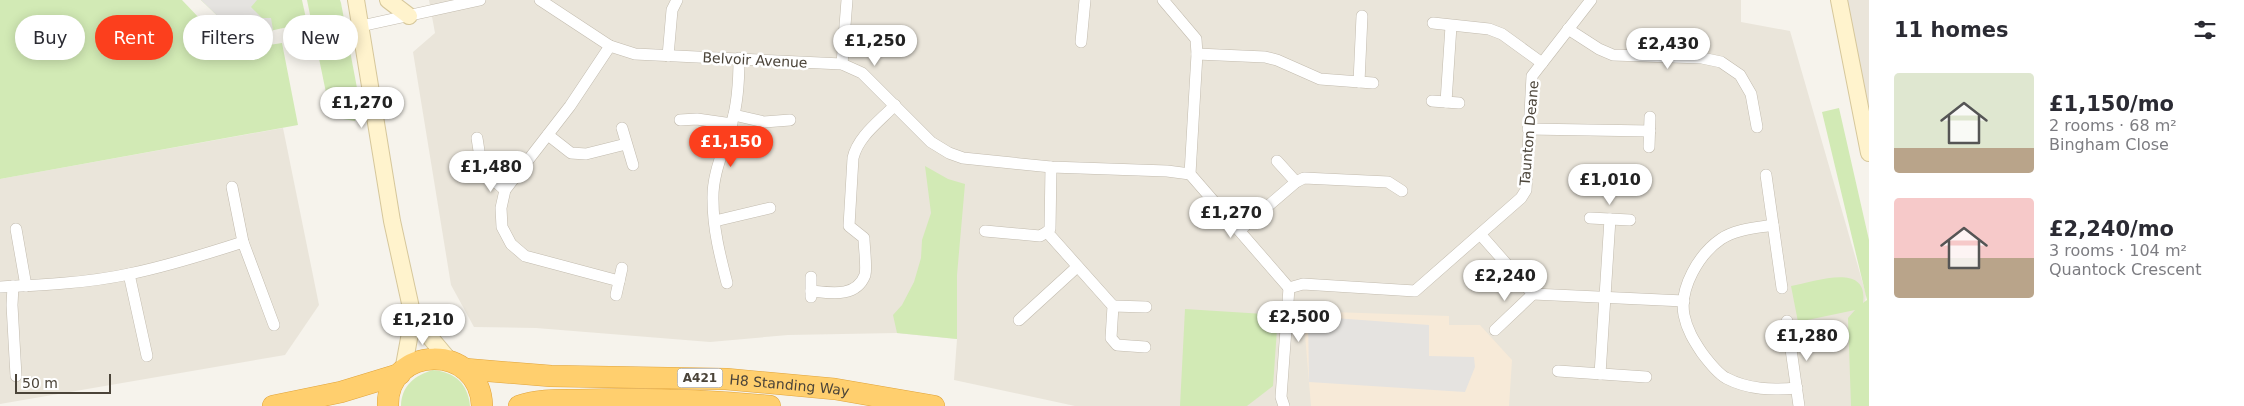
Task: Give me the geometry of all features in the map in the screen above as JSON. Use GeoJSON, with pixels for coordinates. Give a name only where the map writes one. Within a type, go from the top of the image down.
{"type":"FeatureCollection","features":[{"type":"Feature","properties":{"kind":"highway","name":"A421"},"geometry":{"type":"LineString","coordinates":[[273,406],[362,386],[402,372],[425,360],[437,358],[457,365]]}},
{"type":"Feature","properties":{"kind":"highway"},"geometry":{"type":"LineString","coordinates":[[457,365],[476,381],[482,406]]}},
{"type":"Feature","properties":{"kind":"highway","name":"H8 Standing Way"},"geometry":{"type":"LineString","coordinates":[[457,365],[551,376],[726,378],[835,389],[934,406]]}},
{"type":"Feature","properties":{"kind":"highway"},"geometry":{"type":"LineString","coordinates":[[388,406],[391,387],[402,372]]}},
{"type":"Feature","properties":{"kind":"highway","name":"H8 Standing Way"},"geometry":{"type":"LineString","coordinates":[[519,406],[549,400],[614,399],[720,402],[770,406]]}},
{"type":"Feature","properties":{"kind":"street"},"geometry":{"type":"LineString","coordinates":[[356,0],[392,221],[412,317],[402,372]]}},
{"type":"Feature","properties":{"kind":"street"},"geometry":{"type":"LineString","coordinates":[[388,0],[409,16]]}},
{"type":"Feature","properties":{"kind":"street"},"geometry":{"type":"LineString","coordinates":[[361,26],[480,0]]}},
{"type":"Feature","properties":{"kind":"street","name":"Belvoir Avenue"},"geometry":{"type":"LineString","coordinates":[[540,0],[610,46],[635,54],[842,64],[862,73],[931,142],[949,153],[979,160],[1051,167],[1167,171],[1190,174]]}},
{"type":"Feature","properties":{"kind":"street"},"geometry":{"type":"LineString","coordinates":[[668,56],[672,10],[677,0]]}},
{"type":"Feature","properties":{"kind":"street"},"geometry":{"type":"LineString","coordinates":[[842,64],[847,0]]}},
{"type":"Feature","properties":{"kind":"street"},"geometry":{"type":"LineString","coordinates":[[1082,42],[1084,0]]}},
{"type":"Feature","properties":{"kind":"street"},"geometry":{"type":"LineString","coordinates":[[1163,0],[1196,39],[1198,54],[1190,174],[1289,288],[1281,403]]}},
{"type":"Feature","properties":{"kind":"street","name":"Taunton Deane"},"geometry":{"type":"LineString","coordinates":[[1289,288],[1303,284],[1415,291],[1439,272],[1520,198],[1526,190],[1532,76],[1591,0]]}},
{"type":"Feature","properties":{"kind":"street"},"geometry":{"type":"LineString","coordinates":[[1839,0],[1869,153]]}},
{"type":"Feature","properties":{"kind":"street"},"geometry":{"type":"LineString","coordinates":[[1359,82],[1362,16]]}},
{"type":"Feature","properties":{"kind":"street"},"geometry":{"type":"LineString","coordinates":[[1433,23],[1489,29],[1502,34],[1542,63]]}},
{"type":"Feature","properties":{"kind":"street"},"geometry":{"type":"LineString","coordinates":[[1446,102],[1451,26]]}},
{"type":"Feature","properties":{"kind":"street"},"geometry":{"type":"LineString","coordinates":[[1568,29],[1599,49],[1613,55],[1702,58],[1721,62],[1740,75],[1751,94],[1757,127]]}},
{"type":"Feature","properties":{"kind":"street"},"geometry":{"type":"LineString","coordinates":[[610,46],[548,136],[505,190],[501,208],[502,227],[511,244],[525,256],[619,281]]}},
{"type":"Feature","properties":{"kind":"street"},"geometry":{"type":"LineString","coordinates":[[1198,54],[1265,56],[1320,79],[1373,83]]}},
{"type":"Feature","properties":{"kind":"street"},"geometry":{"type":"LineString","coordinates":[[728,283],[716,240],[713,199],[719,159],[733,120],[739,80],[739,58]]}},
{"type":"Feature","properties":{"kind":"street"},"geometry":{"type":"LineString","coordinates":[[1432,101],[1459,103]]}},
{"type":"Feature","properties":{"kind":"street"},"geometry":{"type":"LineString","coordinates":[[811,277],[811,294],[836,293],[847,292],[855,287],[865,274],[864,238],[849,226],[856,148],[895,105]]}},
{"type":"Feature","properties":{"kind":"street"},"geometry":{"type":"LineString","coordinates":[[1649,147],[1650,117]]}},
{"type":"Feature","properties":{"kind":"street"},"geometry":{"type":"LineString","coordinates":[[680,120],[764,122],[790,120]]}},
{"type":"Feature","properties":{"kind":"street"},"geometry":{"type":"LineString","coordinates":[[622,128],[633,166]]}},
{"type":"Feature","properties":{"kind":"street"},"geometry":{"type":"LineString","coordinates":[[1528,129],[1650,131]]}},
{"type":"Feature","properties":{"kind":"street"},"geometry":{"type":"LineString","coordinates":[[548,136],[571,153],[586,154],[626,144]]}},
{"type":"Feature","properties":{"kind":"street"},"geometry":{"type":"LineString","coordinates":[[477,138],[482,170],[505,190]]}},
{"type":"Feature","properties":{"kind":"street"},"geometry":{"type":"LineString","coordinates":[[1278,161],[1296,182]]}},
{"type":"Feature","properties":{"kind":"street"},"geometry":{"type":"LineString","coordinates":[[985,231],[1040,236],[1047,232],[1050,229],[1051,167]]}},
{"type":"Feature","properties":{"kind":"street"},"geometry":{"type":"LineString","coordinates":[[1766,175],[1782,288]]}},
{"type":"Feature","properties":{"kind":"street"},"geometry":{"type":"LineString","coordinates":[[1240,230],[1296,182],[1304,178],[1388,182],[1402,191]]}},
{"type":"Feature","properties":{"kind":"street"},"geometry":{"type":"LineString","coordinates":[[232,187],[243,242],[274,325]]}},
{"type":"Feature","properties":{"kind":"street"},"geometry":{"type":"LineString","coordinates":[[715,221],[770,208]]}},
{"type":"Feature","properties":{"kind":"street"},"geometry":{"type":"LineString","coordinates":[[1590,218],[1630,220]]}},
{"type":"Feature","properties":{"kind":"street"},"geometry":{"type":"LineString","coordinates":[[1600,374],[1610,219]]}},
{"type":"Feature","properties":{"kind":"street"},"geometry":{"type":"LineString","coordinates":[[1773,224],[1742,230],[1722,239],[1704,255],[1694,269],[1686,290],[1684,314],[1690,335],[1706,359],[1724,377],[1749,387],[1771,390],[1797,388]]}},
{"type":"Feature","properties":{"kind":"street"},"geometry":{"type":"LineString","coordinates":[[16,229],[26,286]]}},
{"type":"Feature","properties":{"kind":"street"},"geometry":{"type":"LineString","coordinates":[[1047,232],[1113,306],[1146,307]]}},
{"type":"Feature","properties":{"kind":"street"},"geometry":{"type":"LineString","coordinates":[[1480,234],[1533,294],[1684,301]]}},
{"type":"Feature","properties":{"kind":"street"},"geometry":{"type":"LineString","coordinates":[[0,287],[26,286],[129,274],[176,263],[243,242]]}},
{"type":"Feature","properties":{"kind":"street"},"geometry":{"type":"LineString","coordinates":[[1019,320],[1077,267]]}},
{"type":"Feature","properties":{"kind":"street"},"geometry":{"type":"LineString","coordinates":[[616,295],[622,268]]}},
{"type":"Feature","properties":{"kind":"street"},"geometry":{"type":"LineString","coordinates":[[129,274],[147,356]]}},
{"type":"Feature","properties":{"kind":"street"},"geometry":{"type":"LineString","coordinates":[[13,286],[12,305],[16,376]]}},
{"type":"Feature","properties":{"kind":"street"},"geometry":{"type":"LineString","coordinates":[[1495,330],[1533,294]]}},
{"type":"Feature","properties":{"kind":"street"},"geometry":{"type":"LineString","coordinates":[[1113,306],[1111,338],[1117,345],[1145,347]]}},
{"type":"Feature","properties":{"kind":"street"},"geometry":{"type":"LineString","coordinates":[[412,317],[457,365]]}},
{"type":"Feature","properties":{"kind":"street"},"geometry":{"type":"LineString","coordinates":[[1788,321],[1799,406]]}},
{"type":"Feature","properties":{"kind":"street"},"geometry":{"type":"LineString","coordinates":[[1558,371],[1646,377]]}},
{"type":"Feature","properties":{"kind":"shaded area"},"geometry":{"type":"Polygon","coordinates":[[[201,0],[257,0],[251,7],[259,15],[217,15],[201,0]]]}},
{"type":"Feature","properties":{"kind":"shaded area"},"geometry":{"type":"Polygon","coordinates":[[[429,0],[1741,0],[1741,22],[1790,31],[1866,294],[1856,406],[1075,406],[954,380],[957,339],[897,333],[788,335],[710,342],[536,328],[474,327],[451,285],[413,52],[435,33],[429,0]]]}},
{"type":"Feature","properties":{"kind":"shaded area"},"geometry":{"type":"Polygon","coordinates":[[[1839,0],[1869,0],[1869,148],[1839,0]]]}},
{"type":"Feature","properties":{"kind":"shaded area"},"geometry":{"type":"Polygon","coordinates":[[[283,128],[319,305],[285,355],[0,404],[0,179],[283,128]]]}},
{"type":"Feature","properties":{"kind":"shaded area"},"geometry":{"type":"Polygon","coordinates":[[[1303,311],[1449,316],[1449,325],[1480,325],[1512,360],[1509,406],[1311,406],[1303,311]]]}},
{"type":"Feature","properties":{"kind":"shaded area"},"geometry":{"type":"Polygon","coordinates":[[[1308,316],[1429,325],[1429,356],[1474,357],[1475,367],[1465,392],[1309,382],[1308,316]]]}},
{"type":"Feature","properties":{"kind":"green space"},"geometry":{"type":"Polygon","coordinates":[[[0,0],[182,0],[196,15],[183,15],[183,60],[273,60],[273,44],[282,43],[283,60],[285,60],[298,125],[0,179],[0,0]]]}},
{"type":"Feature","properties":{"kind":"green space"},"geometry":{"type":"Polygon","coordinates":[[[201,0],[302,0],[305,15],[283,15],[283,28],[273,30],[273,15],[217,15],[201,0]]]}},
{"type":"Feature","properties":{"kind":"green space"},"geometry":{"type":"Polygon","coordinates":[[[307,0],[340,0],[343,15],[310,15],[307,0]]]}},
{"type":"Feature","properties":{"kind":"green space"},"geometry":{"type":"Polygon","coordinates":[[[319,60],[352,60],[360,104],[353,105],[355,121],[331,117],[319,60]]]}},
{"type":"Feature","properties":{"kind":"green space"},"geometry":{"type":"Polygon","coordinates":[[[1839,108],[1869,240],[1869,406],[1851,406],[1848,318],[1855,310],[1798,322],[1791,286],[1838,277],[1849,278],[1858,282],[1863,290],[1863,303],[1867,300],[1822,112],[1839,108]]]}},
{"type":"Feature","properties":{"kind":"green space"},"geometry":{"type":"Polygon","coordinates":[[[925,166],[948,179],[965,184],[957,275],[957,339],[897,333],[893,315],[902,305],[914,282],[921,258],[922,240],[931,213],[925,166]]]}},
{"type":"Feature","properties":{"kind":"green space"},"geometry":{"type":"Polygon","coordinates":[[[1185,309],[1278,315],[1273,386],[1247,406],[1180,406],[1185,309]]]}},
{"type":"Feature","properties":{"kind":"green space"},"geometry":{"type":"Polygon","coordinates":[[[433,370],[454,376],[463,385],[469,398],[470,406],[401,406],[403,393],[410,382],[420,375],[433,370]]]}}]}
